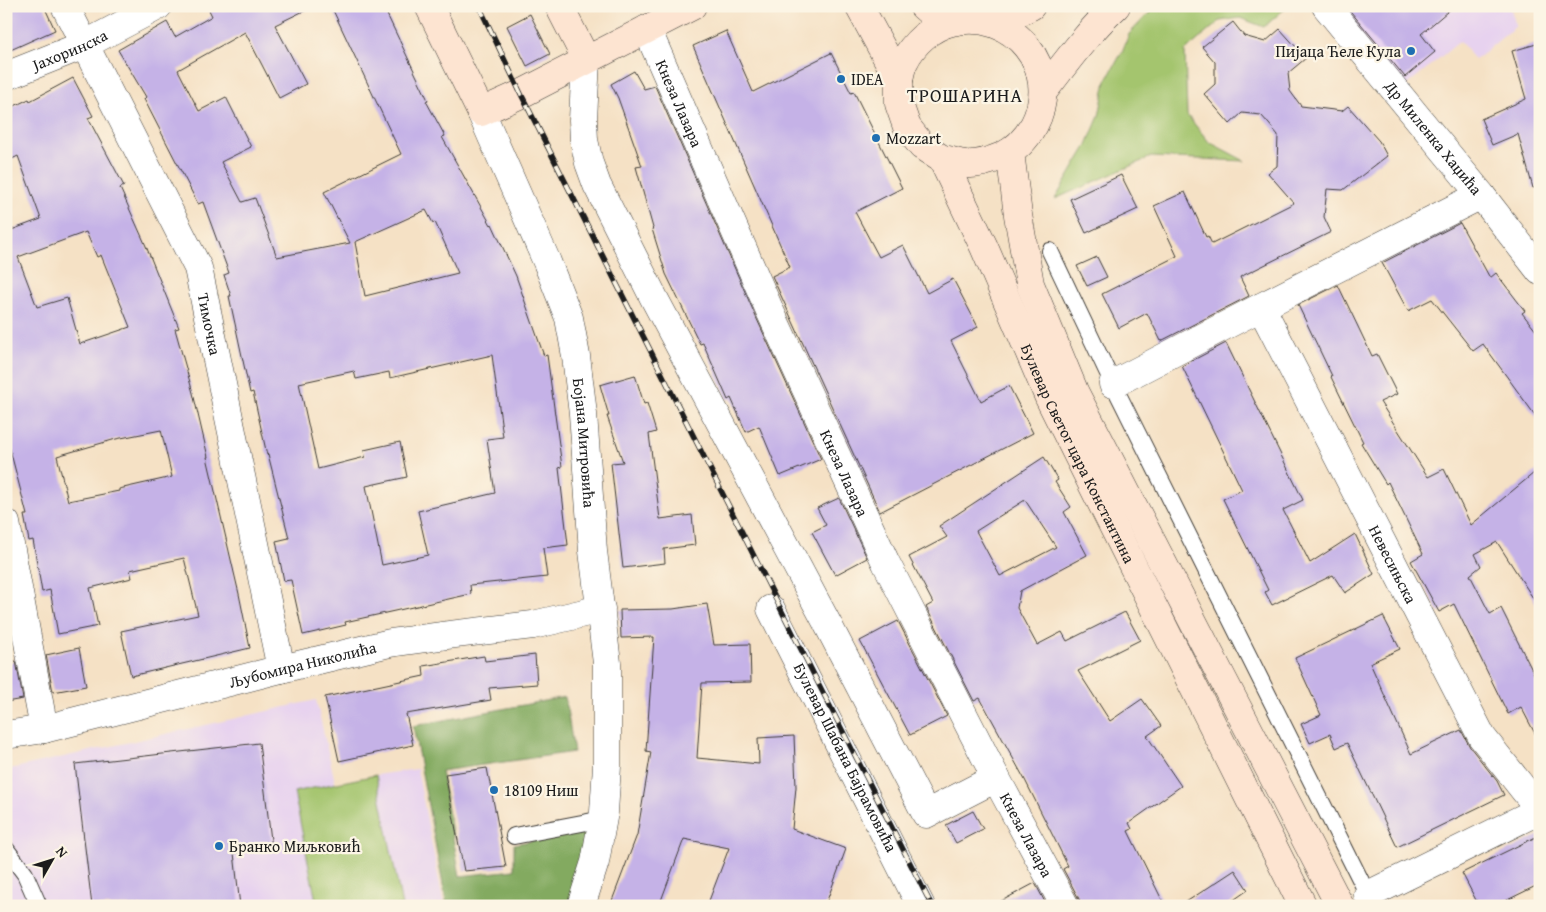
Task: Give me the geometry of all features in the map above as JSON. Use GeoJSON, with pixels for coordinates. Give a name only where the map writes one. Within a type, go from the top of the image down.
{"type":"FeatureCollection","features":[{"type":"Feature","properties":{"kind":"main road","name":"Бојана Митровића"},"geometry":{"type":"LineString","coordinates":[[429,6],[481,112]]}},
{"type":"Feature","properties":{"kind":"main road"},"geometry":{"type":"LineString","coordinates":[[559,6],[586,59]]}},
{"type":"Feature","properties":{"kind":"main road"},"geometry":{"type":"LineString","coordinates":[[481,112],[521,94],[692,6]]}},
{"type":"Feature","properties":{"kind":"main road"},"geometry":{"type":"LineString","coordinates":[[859,6],[898,80]]}},
{"type":"Feature","properties":{"kind":"main road"},"geometry":{"type":"LineString","coordinates":[[923,6],[944,24]]}},
{"type":"Feature","properties":{"kind":"main road"},"geometry":{"type":"LineString","coordinates":[[996,24],[1031,6]]}},
{"type":"Feature","properties":{"kind":"main road"},"geometry":{"type":"LineString","coordinates":[[1043,92],[1087,35],[1116,6]]}},
{"type":"Feature","properties":{"kind":"main road"},"geometry":{"type":"LineString","coordinates":[[961,20],[979,20],[996,24],[1015,35],[1030,50],[1040,70],[1043,92],[1039,115],[1028,136],[1010,152],[989,162],[966,164],[942,159],[922,146],[907,127],[899,104],[898,80],[904,62],[914,46],[928,33],[944,24],[961,20]]}},
{"type":"Feature","properties":{"kind":"main road","name":"Булевар Светог цара Константина"},"geometry":{"type":"LineString","coordinates":[[1010,152],[1018,215],[1030,284],[1075,393],[1340,906]]}},
{"type":"Feature","properties":{"kind":"main road","name":"Булевар Светог цара Константина"},"geometry":{"type":"LineString","coordinates":[[942,159],[984,247],[1049,398],[1303,906]]}},
{"type":"Feature","properties":{"kind":"street","name":"Тимочка"},"geometry":{"type":"LineString","coordinates":[[65,6],[198,268],[281,669]]}},
{"type":"Feature","properties":{"kind":"street","name":"Јахоринска"},"geometry":{"type":"LineString","coordinates":[[6,76],[84,45],[158,6]]}},
{"type":"Feature","properties":{"kind":"street","name":"Др Миленка Хаџића"},"geometry":{"type":"LineString","coordinates":[[1326,6],[1481,196],[1534,253]]}},
{"type":"Feature","properties":{"kind":"street","name":"Кнеза Лазара"},"geometry":{"type":"LineString","coordinates":[[648,29],[770,311],[886,563],[996,778],[1065,906]]}},
{"type":"Feature","properties":{"kind":"street"},"geometry":{"type":"LineString","coordinates":[[586,59],[584,140],[589,163],[598,185],[655,300],[926,814],[996,778]]}},
{"type":"Feature","properties":{"kind":"street","name":"Бојана Митровића"},"geometry":{"type":"LineString","coordinates":[[481,112],[547,262],[569,318],[576,356],[583,414],[593,551],[607,663],[607,766],[603,819],[595,862],[581,906]]}},
{"type":"Feature","properties":{"kind":"street"},"geometry":{"type":"LineString","coordinates":[[1113,384],[1481,196]]}},
{"type":"Feature","properties":{"kind":"street","name":"Невесињска"},"geometry":{"type":"LineString","coordinates":[[1261,307],[1482,737],[1540,810]]}},
{"type":"Feature","properties":{"kind":"street"},"geometry":{"type":"LineString","coordinates":[[6,523],[44,729]]}},
{"type":"Feature","properties":{"kind":"street","name":"Љубомира Николића"},"geometry":{"type":"LineString","coordinates":[[6,735],[44,729],[390,643],[533,625],[601,609]]}},
{"type":"Feature","properties":{"kind":"street","name":"Булевар Шабана Бајрамовића"},"geometry":{"type":"LineString","coordinates":[[771,609],[921,906]]}},
{"type":"Feature","properties":{"kind":"street"},"geometry":{"type":"LineString","coordinates":[[1370,900],[1540,810]]}},
{"type":"Feature","properties":{"kind":"lane"},"geometry":{"type":"LineString","coordinates":[[1050,251],[1113,384],[1370,900]]}},
{"type":"Feature","properties":{"kind":"lane"},"geometry":{"type":"LineString","coordinates":[[514,836],[603,819]]}},
{"type":"Feature","properties":{"kind":"lane"},"geometry":{"type":"LineString","coordinates":[[6,849],[25,874],[39,906]]}},
{"type":"Feature","properties":{"kind":"shaded area","name":"Пијаца Ћеле Кула"},"geometry":{"type":"Polygon","coordinates":[[[1337,6],[1510,6],[1516,26],[1475,60],[1460,41],[1403,88],[1337,6]]]}},
{"type":"Feature","properties":{"kind":"shaded area","name":"Бранко Миљковић"},"geometry":{"type":"Polygon","coordinates":[[[316,700],[336,786],[376,775],[417,769],[444,906],[6,906],[6,770],[316,700]]]}},
{"type":"Feature","properties":{"kind":"green space"},"geometry":{"type":"Polygon","coordinates":[[[1156,6],[1288,6],[1264,27],[1240,18],[1220,21],[1185,51],[1187,115],[1209,142],[1245,161],[1151,157],[1055,199],[1086,147],[1099,116],[1106,81],[1122,52],[1129,34],[1156,6]]]}},
{"type":"Feature","properties":{"kind":"green space"},"geometry":{"type":"Polygon","coordinates":[[[565,697],[574,752],[441,771],[460,876],[514,870],[514,844],[585,831],[582,861],[569,906],[447,906],[413,726],[565,697]]]}},
{"type":"Feature","properties":{"kind":"green space"},"geometry":{"type":"Polygon","coordinates":[[[376,775],[402,906],[317,906],[294,792],[376,775]]]}},
{"type":"Feature","properties":{"kind":"building"},"geometry":{"type":"Polygon","coordinates":[[[6,6],[44,6],[55,30],[6,52],[6,6]]]}},
{"type":"Feature","properties":{"kind":"building"},"geometry":{"type":"Polygon","coordinates":[[[207,6],[314,6],[275,25],[306,84],[279,98],[245,32],[178,70],[199,111],[226,97],[251,147],[221,162],[242,202],[255,198],[277,257],[350,243],[324,192],[401,154],[331,6],[383,6],[428,100],[426,101],[445,136],[442,137],[492,224],[516,276],[544,356],[547,355],[562,467],[559,468],[568,545],[543,548],[547,577],[470,585],[471,594],[345,622],[346,625],[303,635],[291,580],[284,581],[276,541],[289,538],[253,392],[250,393],[229,296],[231,296],[224,275],[229,273],[203,202],[198,204],[144,99],[146,97],[118,50],[167,22],[175,37],[212,16],[207,6]],[[426,210],[355,242],[365,296],[458,273],[435,222],[433,223],[426,210]],[[492,355],[390,378],[389,372],[356,379],[354,371],[299,383],[318,469],[365,457],[364,450],[400,442],[407,477],[366,486],[382,565],[428,555],[418,511],[495,493],[487,439],[503,437],[492,355]]]}},
{"type":"Feature","properties":{"kind":"building"},"geometry":{"type":"Polygon","coordinates":[[[1346,6],[1454,6],[1421,34],[1435,52],[1405,77],[1346,6]]]}},
{"type":"Feature","properties":{"kind":"building"},"geometry":{"type":"Polygon","coordinates":[[[530,14],[550,54],[527,66],[507,26],[530,14]]]}},
{"type":"Feature","properties":{"kind":"building"},"geometry":{"type":"Polygon","coordinates":[[[1233,22],[1244,36],[1265,42],[1280,29],[1306,58],[1288,73],[1290,91],[1301,106],[1342,111],[1348,106],[1379,141],[1387,156],[1343,190],[1327,189],[1324,217],[1331,232],[1240,277],[1249,296],[1161,341],[1147,313],[1119,328],[1102,294],[1177,256],[1154,206],[1185,192],[1206,237],[1208,236],[1212,244],[1294,203],[1268,173],[1277,166],[1278,135],[1269,124],[1261,115],[1242,113],[1230,124],[1204,94],[1215,84],[1215,62],[1202,47],[1233,22]]]}},
{"type":"Feature","properties":{"kind":"building"},"geometry":{"type":"Polygon","coordinates":[[[726,31],[753,92],[831,53],[851,93],[854,92],[902,188],[855,212],[879,257],[903,245],[927,293],[953,279],[978,327],[951,341],[981,401],[1009,386],[1033,433],[880,512],[772,276],[790,267],[693,46],[726,31]]]}},
{"type":"Feature","properties":{"kind":"building"},"geometry":{"type":"Polygon","coordinates":[[[1540,43],[1540,187],[1533,188],[1518,134],[1492,145],[1481,119],[1526,99],[1512,51],[1540,43]]]}},
{"type":"Feature","properties":{"kind":"building"},"geometry":{"type":"Polygon","coordinates":[[[634,71],[644,89],[655,86],[756,317],[821,459],[780,476],[759,426],[746,432],[731,398],[728,400],[703,343],[700,344],[666,274],[636,167],[642,166],[618,98],[611,84],[634,71]]]}},
{"type":"Feature","properties":{"kind":"building"},"geometry":{"type":"Polygon","coordinates":[[[73,78],[93,116],[88,118],[124,186],[120,188],[179,328],[175,329],[193,393],[250,648],[131,676],[121,631],[198,615],[184,558],[130,570],[132,578],[90,588],[98,626],[58,634],[50,590],[42,592],[33,540],[29,541],[24,515],[27,515],[6,434],[6,232],[41,219],[18,156],[6,162],[6,110],[29,99],[30,101],[73,78]],[[86,232],[18,257],[37,307],[67,298],[80,344],[130,327],[101,255],[97,257],[86,232]],[[161,430],[116,439],[57,456],[68,501],[119,491],[119,489],[172,477],[161,430]]]}},
{"type":"Feature","properties":{"kind":"building"},"geometry":{"type":"Polygon","coordinates":[[[1121,175],[1138,209],[1086,233],[1070,199],[1121,175]]]}},
{"type":"Feature","properties":{"kind":"building"},"geometry":{"type":"Polygon","coordinates":[[[1460,223],[1490,278],[1496,273],[1525,311],[1522,313],[1540,336],[1540,422],[1483,344],[1473,351],[1432,299],[1408,311],[1382,263],[1460,223]]]}},
{"type":"Feature","properties":{"kind":"building"},"geometry":{"type":"Polygon","coordinates":[[[1097,257],[1107,277],[1087,286],[1077,266],[1097,257]]]}},
{"type":"Feature","properties":{"kind":"building"},"geometry":{"type":"Polygon","coordinates":[[[1338,285],[1372,356],[1377,354],[1397,394],[1380,402],[1428,477],[1444,469],[1471,525],[1540,468],[1540,609],[1497,542],[1475,554],[1481,566],[1470,575],[1490,614],[1501,608],[1540,686],[1540,743],[1521,707],[1508,714],[1454,604],[1439,612],[1411,561],[1423,554],[1388,482],[1386,484],[1361,443],[1363,442],[1298,305],[1338,285]]]}},
{"type":"Feature","properties":{"kind":"building"},"geometry":{"type":"Polygon","coordinates":[[[1226,343],[1303,500],[1283,510],[1310,563],[1355,534],[1374,574],[1345,593],[1333,575],[1272,605],[1265,592],[1268,590],[1223,499],[1242,490],[1182,366],[1226,343]]]}},
{"type":"Feature","properties":{"kind":"building"},"geometry":{"type":"Polygon","coordinates":[[[635,375],[644,404],[647,403],[656,432],[649,434],[660,519],[692,515],[695,545],[664,549],[665,563],[623,568],[611,463],[623,462],[607,416],[609,416],[600,385],[635,375]]]}},
{"type":"Feature","properties":{"kind":"building"},"geometry":{"type":"Polygon","coordinates":[[[1044,457],[1058,480],[1055,482],[1071,507],[1064,512],[1087,555],[1020,591],[1017,608],[1037,645],[1062,632],[1067,641],[1125,612],[1140,640],[1078,671],[1110,721],[1142,699],[1161,726],[1147,736],[1181,786],[1129,823],[1132,829],[1128,831],[1165,906],[1081,906],[1063,869],[1068,866],[1025,780],[980,698],[974,701],[926,607],[933,603],[909,557],[947,537],[939,526],[1044,457]],[[1025,500],[976,531],[1000,576],[1056,547],[1025,500]]]}},
{"type":"Feature","properties":{"kind":"building"},"geometry":{"type":"Polygon","coordinates":[[[839,498],[867,558],[835,575],[812,532],[826,525],[817,508],[839,498]]]}},
{"type":"Feature","properties":{"kind":"building"},"geometry":{"type":"Polygon","coordinates":[[[707,604],[714,645],[750,644],[751,682],[702,683],[697,758],[759,764],[758,738],[794,736],[796,787],[792,829],[846,849],[825,906],[707,906],[729,848],[684,839],[659,906],[610,906],[637,835],[651,752],[646,751],[654,637],[621,638],[620,610],[673,609],[707,604]]]}},
{"type":"Feature","properties":{"kind":"building"},"geometry":{"type":"Polygon","coordinates":[[[1383,616],[1400,649],[1370,663],[1411,754],[1461,730],[1470,747],[1497,781],[1504,795],[1397,847],[1347,743],[1336,748],[1330,734],[1310,743],[1301,724],[1321,715],[1295,658],[1383,616]]]}},
{"type":"Feature","properties":{"kind":"building"},"geometry":{"type":"Polygon","coordinates":[[[898,621],[947,716],[910,735],[860,641],[898,621]]]}},
{"type":"Feature","properties":{"kind":"building"},"geometry":{"type":"Polygon","coordinates":[[[79,648],[86,686],[53,692],[46,655],[79,648]]]}},
{"type":"Feature","properties":{"kind":"building"},"geometry":{"type":"Polygon","coordinates":[[[535,655],[537,684],[489,688],[491,700],[406,714],[413,745],[339,761],[325,697],[424,676],[423,666],[484,656],[485,661],[535,655]]]}},
{"type":"Feature","properties":{"kind":"building"},"geometry":{"type":"Polygon","coordinates":[[[16,661],[23,699],[6,702],[6,663],[16,661]]]}},
{"type":"Feature","properties":{"kind":"building"},"geometry":{"type":"Polygon","coordinates":[[[259,743],[272,848],[234,853],[240,906],[92,906],[75,764],[259,743]]]}},
{"type":"Feature","properties":{"kind":"building"},"geometry":{"type":"Polygon","coordinates":[[[487,768],[506,867],[464,871],[445,774],[487,768]]]}},
{"type":"Feature","properties":{"kind":"building"},"geometry":{"type":"Polygon","coordinates":[[[973,811],[983,829],[956,843],[946,825],[973,811]]]}},
{"type":"Feature","properties":{"kind":"building"},"geometry":{"type":"Polygon","coordinates":[[[1540,835],[1540,884],[1495,906],[1479,906],[1462,873],[1540,835]]]}},
{"type":"Feature","properties":{"kind":"building"},"geometry":{"type":"Polygon","coordinates":[[[1235,870],[1248,890],[1225,906],[1180,906],[1235,870]]]}},
{"type":"Feature","properties":{"kind":"building"},"geometry":{"type":"Polygon","coordinates":[[[1035,883],[1047,906],[992,906],[1035,883]]]}},
{"type":"Feature","properties":{"kind":"railway"},"geometry":{"type":"LineString","coordinates":[[479,6],[521,94],[932,906]]}},
{"type":"Feature","properties":{"kind":"place","name":"Пијаца Ћеле Кула"},"geometry":{"type":"Point","coordinates":[1411,51]}},
{"type":"Feature","properties":{"kind":"place","name":"IDEA"},"geometry":{"type":"Point","coordinates":[841,79]}},
{"type":"Feature","properties":{"kind":"place","name":"Mozzart"},"geometry":{"type":"Point","coordinates":[876,138]}},
{"type":"Feature","properties":{"kind":"place","name":"18109 Ниш"},"geometry":{"type":"Point","coordinates":[494,790]}},
{"type":"Feature","properties":{"kind":"place","name":"Бранко Миљковић"},"geometry":{"type":"Point","coordinates":[219,846]}},
{"type":"Feature","properties":{"kind":"district","name":"ТРОШАРИНА"},"geometry":{"type":"Point","coordinates":[965,95]}}]}
